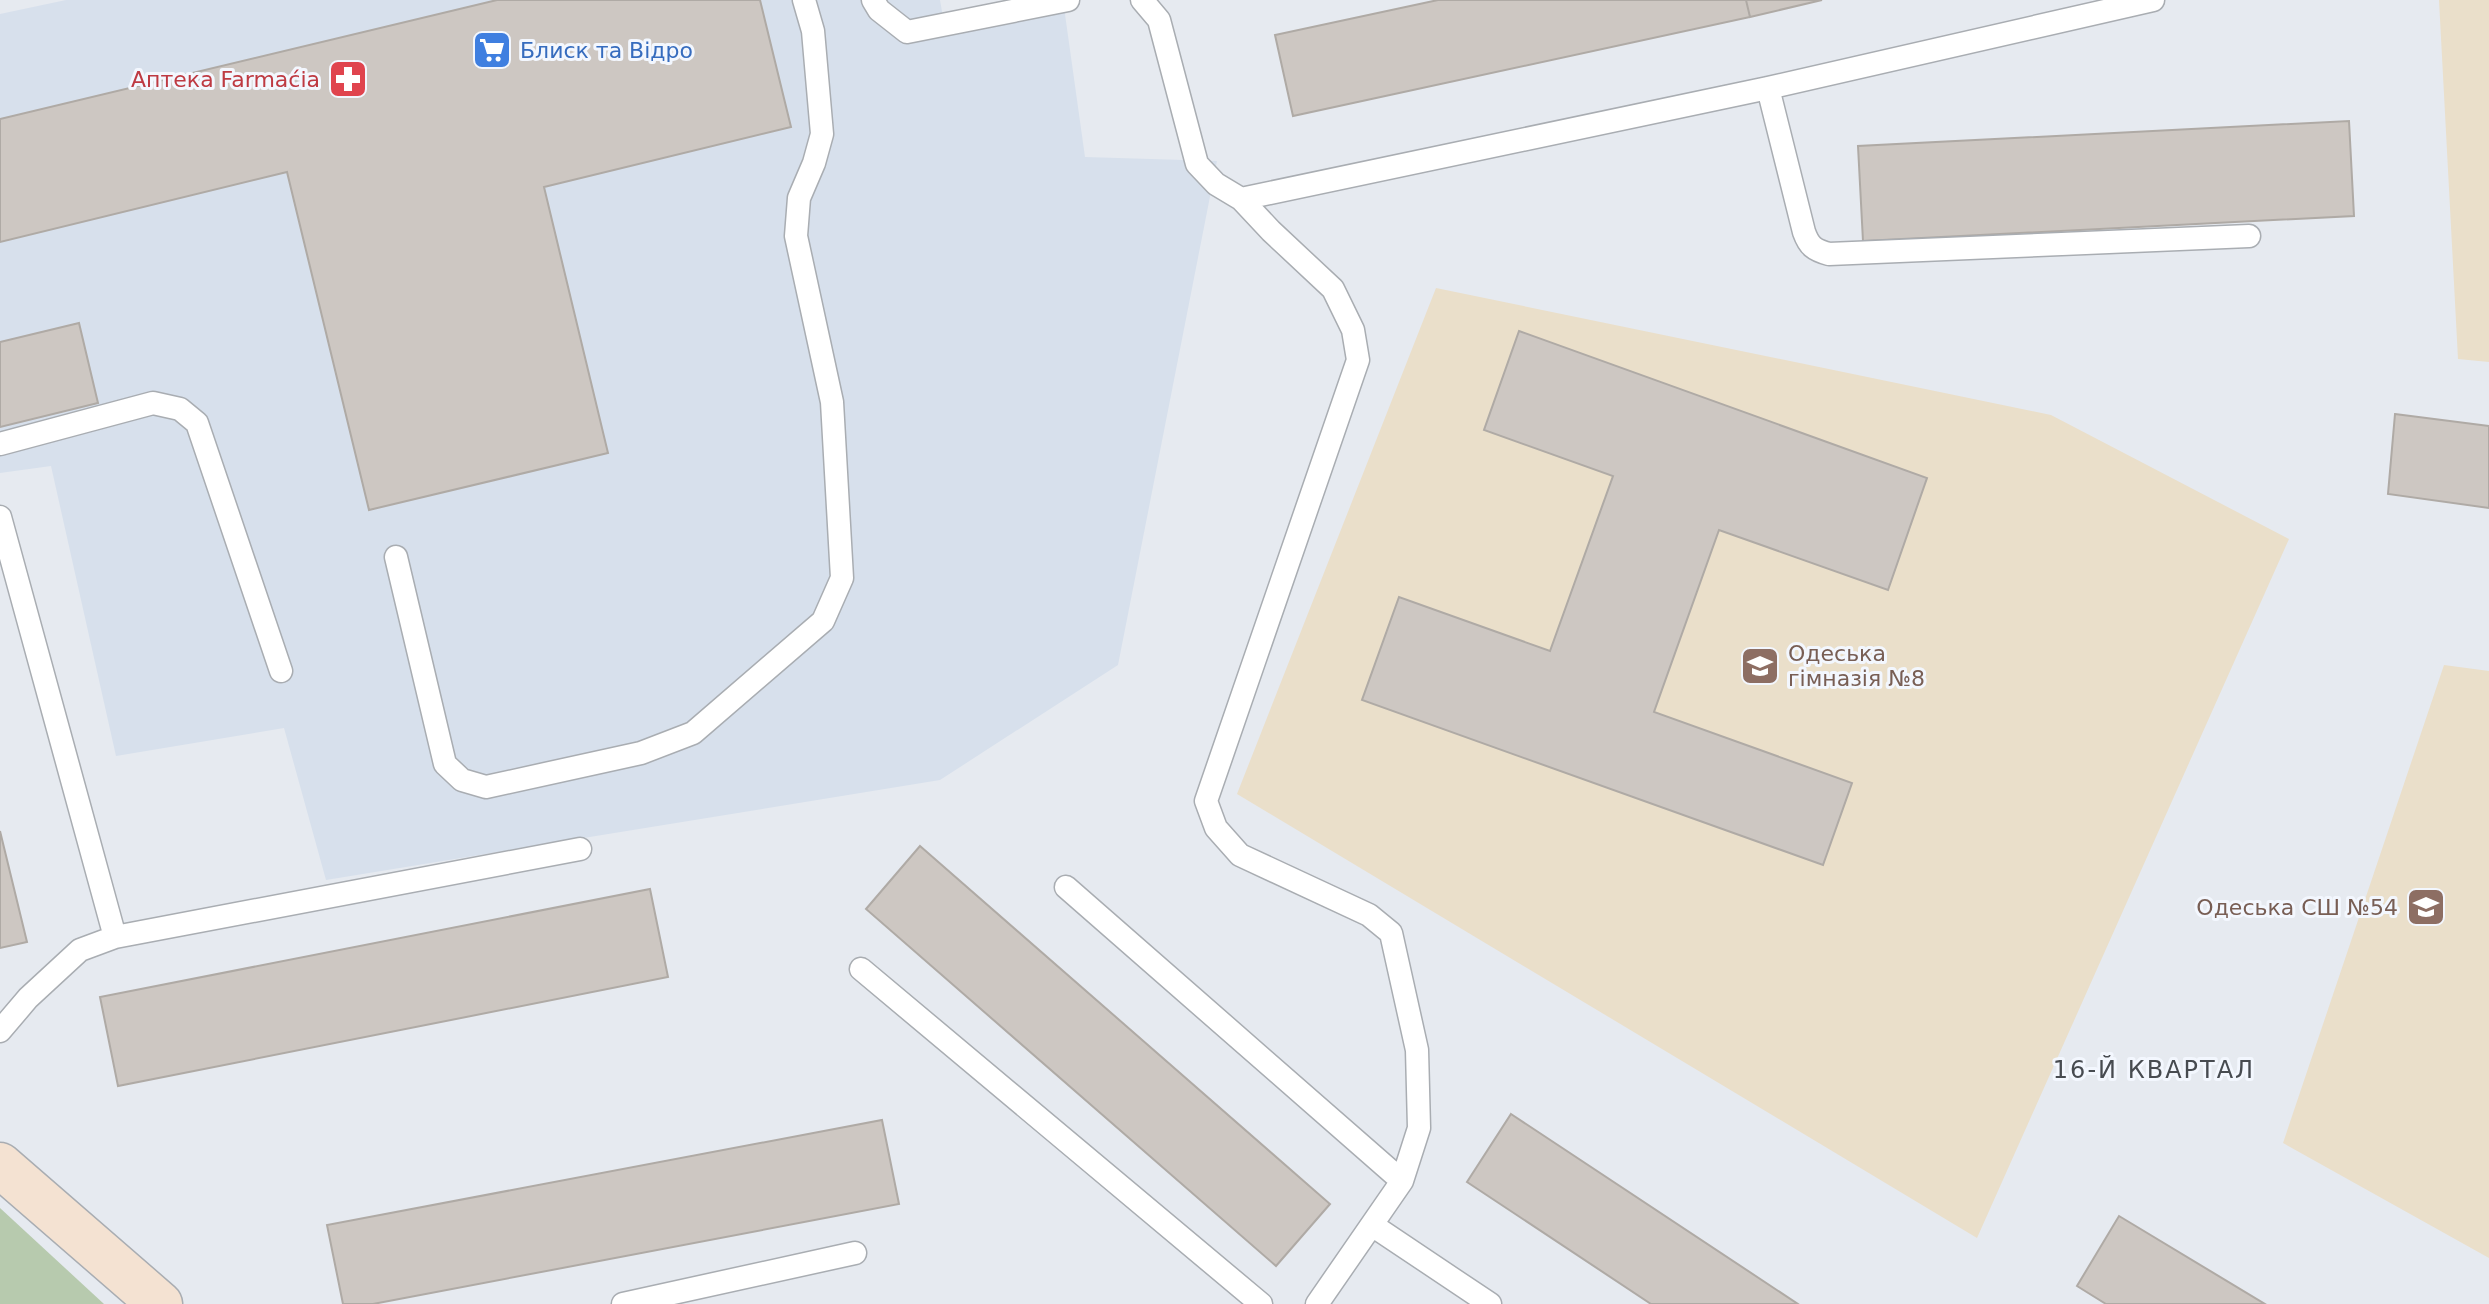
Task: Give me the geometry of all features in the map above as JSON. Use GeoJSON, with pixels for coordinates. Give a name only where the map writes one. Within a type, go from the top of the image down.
{"type":"FeatureCollection","features":[{"type":"Feature","properties":{"kind":"street"},"geometry":{"type":"LineString","coordinates":[[0,1165],[160,1304]]}},
{"type":"Feature","properties":{"kind":"lane"},"geometry":{"type":"LineString","coordinates":[[396,557],[445,764],[462,780],[486,787],[641,753],[693,733],[823,621],[842,578],[832,402],[796,236],[799,198],[822,134],[813,31],[804,0]]}},
{"type":"Feature","properties":{"kind":"lane"},"geometry":{"type":"LineString","coordinates":[[873,0],[879,10],[907,32],[1068,0]]}},
{"type":"Feature","properties":{"kind":"lane"},"geometry":{"type":"LineString","coordinates":[[1142,0],[1159,20],[1197,164],[1216,184],[1241,199],[1333,289],[1353,330],[1358,360],[1206,801],[1216,828],[1240,855],[1369,915],[1391,933],[1417,1050],[1419,1128],[1402,1181],[1317,1304]]}},
{"type":"Feature","properties":{"kind":"lane"},"geometry":{"type":"LineString","coordinates":[[1241,199],[1768,88],[2153,0]]}},
{"type":"Feature","properties":{"kind":"lane"},"geometry":{"type":"LineString","coordinates":[[1768,88],[1804,232],[1809,245],[1818,251],[1829,254],[2249,236]]}},
{"type":"Feature","properties":{"kind":"lane"},"geometry":{"type":"LineString","coordinates":[[0,444],[153,403],[180,409],[197,423],[281,671]]}},
{"type":"Feature","properties":{"kind":"lane"},"geometry":{"type":"LineString","coordinates":[[0,517],[115,937]]}},
{"type":"Feature","properties":{"kind":"lane"},"geometry":{"type":"LineString","coordinates":[[0,1031],[28,998],[80,950],[115,937],[580,849]]}},
{"type":"Feature","properties":{"kind":"lane"},"geometry":{"type":"LineString","coordinates":[[1066,887],[1402,1181]]}},
{"type":"Feature","properties":{"kind":"lane"},"geometry":{"type":"LineString","coordinates":[[861,969],[1261,1304]]}},
{"type":"Feature","properties":{"kind":"lane"},"geometry":{"type":"LineString","coordinates":[[1372,1225],[1490,1304]]}},
{"type":"Feature","properties":{"kind":"lane"},"geometry":{"type":"LineString","coordinates":[[623,1304],[855,1253]]}},
{"type":"Feature","properties":{"kind":"shaded area"},"geometry":{"type":"Polygon","coordinates":[[[66,0],[940,0],[944,23],[1063,0],[1085,157],[1217,161],[1118,665],[940,780],[326,880],[284,728],[116,756],[51,466],[0,473],[0,14],[66,0]]]}},
{"type":"Feature","properties":{"kind":"shaded area"},"geometry":{"type":"Polygon","coordinates":[[[2439,0],[2489,0],[2489,362],[2458,359],[2439,0]]]}},
{"type":"Feature","properties":{"kind":"shaded area","name":"Одеська гімназія №8"},"geometry":{"type":"Polygon","coordinates":[[[1436,288],[2051,415],[2289,539],[1977,1238],[1237,794],[1436,288]]]}},
{"type":"Feature","properties":{"kind":"shaded area","name":"Одеська СШ №54"},"geometry":{"type":"Polygon","coordinates":[[[2444,665],[2489,671],[2489,1258],[2283,1143],[2444,665]]]}},
{"type":"Feature","properties":{"kind":"green space"},"geometry":{"type":"Polygon","coordinates":[[[0,1208],[104,1304],[0,1304],[0,1208]]]}},
{"type":"Feature","properties":{"kind":"building"},"geometry":{"type":"Polygon","coordinates":[[[497,0],[760,0],[791,127],[544,187],[608,453],[369,510],[287,172],[0,242],[0,119],[497,0]]]}},
{"type":"Feature","properties":{"kind":"building"},"geometry":{"type":"Polygon","coordinates":[[[1438,0],[1746,0],[1750,17],[1293,116],[1275,35],[1438,0]]]}},
{"type":"Feature","properties":{"kind":"building"},"geometry":{"type":"Polygon","coordinates":[[[1746,0],[1822,0],[1750,17],[1746,0]]]}},
{"type":"Feature","properties":{"kind":"building"},"geometry":{"type":"Polygon","coordinates":[[[2349,121],[2354,216],[1863,241],[1858,146],[2349,121]]]}},
{"type":"Feature","properties":{"kind":"building"},"geometry":{"type":"Polygon","coordinates":[[[79,323],[98,403],[0,427],[0,342],[79,323]]]}},
{"type":"Feature","properties":{"kind":"building"},"geometry":{"type":"Polygon","coordinates":[[[1519,331],[1927,478],[1888,590],[1719,530],[1654,712],[1852,783],[1823,865],[1362,700],[1399,597],[1550,651],[1613,476],[1484,430],[1519,331]]]}},
{"type":"Feature","properties":{"kind":"building"},"geometry":{"type":"Polygon","coordinates":[[[2395,414],[2489,426],[2489,508],[2388,494],[2395,414]]]}},
{"type":"Feature","properties":{"kind":"building"},"geometry":{"type":"Polygon","coordinates":[[[0,831],[27,942],[0,948],[0,831]]]}},
{"type":"Feature","properties":{"kind":"building"},"geometry":{"type":"Polygon","coordinates":[[[920,846],[1330,1204],[1276,1266],[866,909],[920,846]]]}},
{"type":"Feature","properties":{"kind":"building"},"geometry":{"type":"Polygon","coordinates":[[[650,889],[668,977],[118,1086],[100,997],[650,889]]]}},
{"type":"Feature","properties":{"kind":"building"},"geometry":{"type":"Polygon","coordinates":[[[1511,1114],[1798,1304],[1651,1304],[1467,1182],[1511,1114]]]}},
{"type":"Feature","properties":{"kind":"building"},"geometry":{"type":"Polygon","coordinates":[[[882,1120],[899,1204],[373,1304],[343,1304],[327,1225],[882,1120]]]}},
{"type":"Feature","properties":{"kind":"building"},"geometry":{"type":"Polygon","coordinates":[[[2119,1216],[2265,1304],[2106,1304],[2077,1286],[2119,1216]]]}},
{"type":"Feature","properties":{"kind":"place","name":"Блиск та Відро"},"geometry":{"type":"Point","coordinates":[492,50]}},
{"type":"Feature","properties":{"kind":"place","name":"Аптека Farmaćia"},"geometry":{"type":"Point","coordinates":[348,79]}},
{"type":"Feature","properties":{"kind":"place","name":"Одеська гімназія №8"},"geometry":{"type":"Point","coordinates":[1760,666]}},
{"type":"Feature","properties":{"kind":"place","name":"Одеська СШ №54"},"geometry":{"type":"Point","coordinates":[2426,907]}},
{"type":"Feature","properties":{"kind":"district","name":"16-Й КВАРТАЛ"},"geometry":{"type":"Point","coordinates":[2154,1070]}}]}
